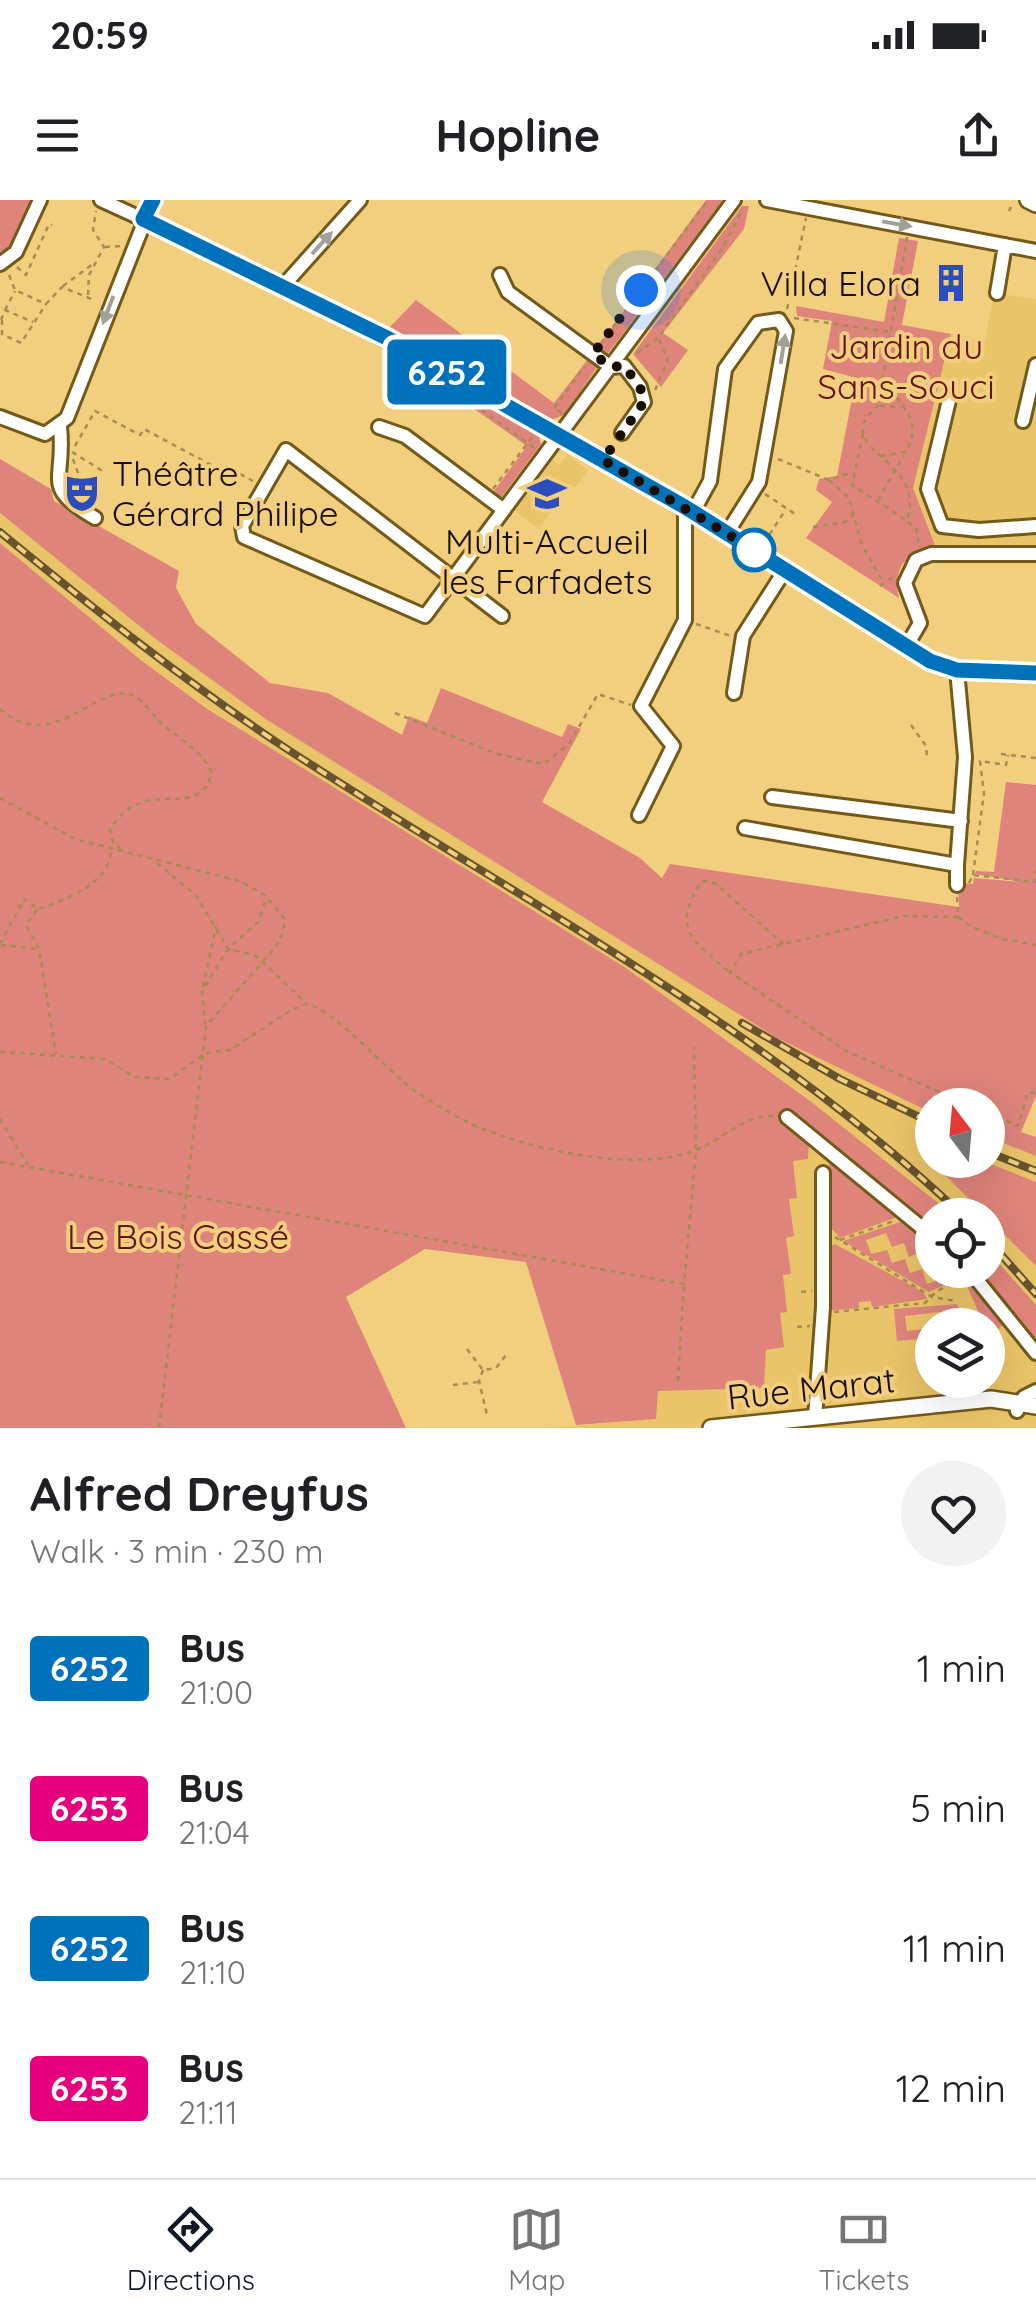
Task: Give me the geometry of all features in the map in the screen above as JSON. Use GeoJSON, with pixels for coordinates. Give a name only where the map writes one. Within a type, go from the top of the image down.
{"type":"FeatureCollection","features":[{"type":"Feature","properties":{"kind":"main road"},"geometry":{"type":"LineString","coordinates":[[1028,200],[1036,204]]}},
{"type":"Feature","properties":{"kind":"main road","name":"Rue Marat"},"geometry":{"type":"LineString","coordinates":[[711,1428],[1025,1406],[1036,1416]]}},
{"type":"Feature","properties":{"kind":"street"},"geometry":{"type":"LineString","coordinates":[[7,264],[20,246],[40,200]]}},
{"type":"Feature","properties":{"kind":"street"},"geometry":{"type":"LineString","coordinates":[[95,518],[64,500],[59,491],[63,460],[60,427],[153,200]]}},
{"type":"Feature","properties":{"kind":"street"},"geometry":{"type":"LineString","coordinates":[[284,285],[360,200]]}},
{"type":"Feature","properties":{"kind":"street"},"geometry":{"type":"LineString","coordinates":[[767,200],[1036,251]]}},
{"type":"Feature","properties":{"kind":"street"},"geometry":{"type":"LineString","coordinates":[[99,202],[284,285],[559,435],[654,496],[689,509],[906,647],[957,670],[1036,673]]}},
{"type":"Feature","properties":{"kind":"street"},"geometry":{"type":"LineString","coordinates":[[502,616],[452,579],[286,450],[242,526],[244,537],[425,616],[452,579],[500,507],[546,455],[740,203]]}},
{"type":"Feature","properties":{"kind":"street"},"geometry":{"type":"LineString","coordinates":[[997,294],[1004,245]]}},
{"type":"Feature","properties":{"kind":"street"},"geometry":{"type":"LineString","coordinates":[[500,275],[508,292],[593,354],[615,367],[624,366],[640,387],[644,402],[622,432]]}},
{"type":"Feature","properties":{"kind":"street"},"geometry":{"type":"LineString","coordinates":[[639,815],[673,746],[641,706],[685,620],[689,509],[714,466],[725,369],[758,323],[768,318],[779,320],[786,331],[766,452],[756,488],[727,533]]}},
{"type":"Feature","properties":{"kind":"street"},"geometry":{"type":"LineString","coordinates":[[1023,421],[1036,365]]}},
{"type":"Feature","properties":{"kind":"street"},"geometry":{"type":"LineString","coordinates":[[950,396],[928,489],[942,526],[1036,526]]}},
{"type":"Feature","properties":{"kind":"street"},"geometry":{"type":"LineString","coordinates":[[0,418],[39,434],[60,427]]}},
{"type":"Feature","properties":{"kind":"street"},"geometry":{"type":"LineString","coordinates":[[379,426],[405,436],[500,507]]}},
{"type":"Feature","properties":{"kind":"street"},"geometry":{"type":"LineString","coordinates":[[948,554],[954,528]]}},
{"type":"Feature","properties":{"kind":"street"},"geometry":{"type":"LineString","coordinates":[[906,647],[920,619],[907,594],[905,578],[918,558],[1036,554]]}},
{"type":"Feature","properties":{"kind":"street"},"geometry":{"type":"LineString","coordinates":[[734,694],[743,640],[785,570]]}},
{"type":"Feature","properties":{"kind":"street"},"geometry":{"type":"LineString","coordinates":[[957,670],[965,756],[957,884]]}},
{"type":"Feature","properties":{"kind":"street"},"geometry":{"type":"LineString","coordinates":[[772,797],[961,821]]}},
{"type":"Feature","properties":{"kind":"street"},"geometry":{"type":"LineString","coordinates":[[745,828],[957,865]]}},
{"type":"Feature","properties":{"kind":"street"},"geometry":{"type":"LineString","coordinates":[[787,1117],[915,1221]]}},
{"type":"Feature","properties":{"kind":"street"},"geometry":{"type":"LineString","coordinates":[[818,1423],[823,1174]]}},
{"type":"Feature","properties":{"kind":"street"},"geometry":{"type":"LineString","coordinates":[[984,1288],[1036,1353]]}},
{"type":"Feature","properties":{"kind":"street"},"geometry":{"type":"LineString","coordinates":[[1025,1406],[1036,1391]]}},
{"type":"Feature","properties":{"kind":"path"},"geometry":{"type":"LineString","coordinates":[[500,507],[492,490],[708,200]]}},
{"type":"Feature","properties":{"kind":"path"},"geometry":{"type":"LineString","coordinates":[[99,202],[92,224],[104,248]]}},
{"type":"Feature","properties":{"kind":"path"},"geometry":{"type":"LineString","coordinates":[[615,367],[658,338],[720,252],[740,203]]}},
{"type":"Feature","properties":{"kind":"path"},"geometry":{"type":"LineString","coordinates":[[808,208],[785,320],[808,318],[891,333]]}},
{"type":"Feature","properties":{"kind":"path"},"geometry":{"type":"LineString","coordinates":[[7,264],[26,275],[49,224],[52,226]]}},
{"type":"Feature","properties":{"kind":"path"},"geometry":{"type":"LineString","coordinates":[[909,226],[878,406],[867,416],[852,485],[916,528],[918,558]]}},
{"type":"Feature","properties":{"kind":"path"},"geometry":{"type":"LineString","coordinates":[[104,248],[126,246]]}},
{"type":"Feature","properties":{"kind":"path"},"geometry":{"type":"LineString","coordinates":[[88,298],[87,282],[104,248]]}},
{"type":"Feature","properties":{"kind":"path"},"geometry":{"type":"LineString","coordinates":[[7,264],[15,290],[1,320],[2,334],[21,343],[46,304],[97,261]]}},
{"type":"Feature","properties":{"kind":"path"},"geometry":{"type":"LineString","coordinates":[[62,287],[94,300]]}},
{"type":"Feature","properties":{"kind":"path"},"geometry":{"type":"LineString","coordinates":[[15,290],[46,304]]}},
{"type":"Feature","properties":{"kind":"path"},"geometry":{"type":"LineString","coordinates":[[5,310],[32,322]]}},
{"type":"Feature","properties":{"kind":"path"},"geometry":{"type":"LineString","coordinates":[[644,402],[668,367],[658,338]]}},
{"type":"Feature","properties":{"kind":"path"},"geometry":{"type":"LineString","coordinates":[[877,502],[914,436],[912,418],[883,381]]}},
{"type":"Feature","properties":{"kind":"path"},"geometry":{"type":"LineString","coordinates":[[463,397],[546,455]]}},
{"type":"Feature","properties":{"kind":"path"},"geometry":{"type":"LineString","coordinates":[[878,406],[904,408]]}},
{"type":"Feature","properties":{"kind":"path"},"geometry":{"type":"LineString","coordinates":[[554,408],[571,419]]}},
{"type":"Feature","properties":{"kind":"path"},"geometry":{"type":"LineString","coordinates":[[103,467],[101,470],[71,452],[95,411],[140,436],[144,428],[224,472],[227,466],[264,487]]}},
{"type":"Feature","properties":{"kind":"path"},"geometry":{"type":"LineString","coordinates":[[863,432],[869,448],[908,483],[913,502],[907,521]]}},
{"type":"Feature","properties":{"kind":"path"},"geometry":{"type":"LineString","coordinates":[[766,452],[829,480],[849,498],[862,545],[882,584],[905,578]]}},
{"type":"Feature","properties":{"kind":"path"},"geometry":{"type":"LineString","coordinates":[[880,456],[906,452]]}},
{"type":"Feature","properties":{"kind":"path"},"geometry":{"type":"LineString","coordinates":[[829,480],[854,472]]}},
{"type":"Feature","properties":{"kind":"path"},"geometry":{"type":"LineString","coordinates":[[756,488],[798,516]]}},
{"type":"Feature","properties":{"kind":"path"},"geometry":{"type":"LineString","coordinates":[[758,552],[786,508]]}},
{"type":"Feature","properties":{"kind":"path"},"geometry":{"type":"LineString","coordinates":[[813,527],[845,522],[854,514]]}},
{"type":"Feature","properties":{"kind":"path"},"geometry":{"type":"LineString","coordinates":[[685,620],[743,640]]}},
{"type":"Feature","properties":{"kind":"path"},"geometry":{"type":"LineString","coordinates":[[0,709],[24,720],[59,723],[79,716],[98,699],[118,692],[136,697],[204,758],[212,773],[208,788],[198,795],[145,798],[118,816],[110,830],[113,842],[124,852]]}},
{"type":"Feature","properties":{"kind":"path"},"geometry":{"type":"LineString","coordinates":[[394,712],[497,754],[544,764],[569,744],[598,694],[641,706]]}},
{"type":"Feature","properties":{"kind":"path"},"geometry":{"type":"LineString","coordinates":[[910,725],[926,746],[928,757]]}},
{"type":"Feature","properties":{"kind":"path"},"geometry":{"type":"LineString","coordinates":[[1001,754],[1036,758]]}},
{"type":"Feature","properties":{"kind":"path"},"geometry":{"type":"LineString","coordinates":[[958,917],[957,884],[972,883],[973,876],[984,792],[980,761],[1006,765],[1008,755]]}},
{"type":"Feature","properties":{"kind":"path"},"geometry":{"type":"LineString","coordinates":[[0,798],[75,839],[240,882],[279,906],[284,930],[264,962],[206,1026]]}},
{"type":"Feature","properties":{"kind":"path"},"geometry":{"type":"LineString","coordinates":[[56,1056],[39,949],[26,925],[38,909],[96,882],[111,864],[112,849]]}},
{"type":"Feature","properties":{"kind":"path"},"geometry":{"type":"LineString","coordinates":[[154,861],[190,887],[217,925],[228,949]]}},
{"type":"Feature","properties":{"kind":"path"},"geometry":{"type":"LineString","coordinates":[[973,876],[1034,882],[1036,870]]}},
{"type":"Feature","properties":{"kind":"path"},"geometry":{"type":"LineString","coordinates":[[783,944],[715,883],[702,882],[690,900],[686,927],[691,941],[730,972],[846,1051],[931,1088]]}},
{"type":"Feature","properties":{"kind":"path"},"geometry":{"type":"LineString","coordinates":[[202,991],[228,949],[259,921],[266,896]]}},
{"type":"Feature","properties":{"kind":"path"},"geometry":{"type":"LineString","coordinates":[[38,909],[24,899],[0,944],[39,949]]}},
{"type":"Feature","properties":{"kind":"path"},"geometry":{"type":"LineString","coordinates":[[730,972],[741,954],[904,916],[958,917],[972,928],[1002,939],[1036,945]]}},
{"type":"Feature","properties":{"kind":"path"},"geometry":{"type":"LineString","coordinates":[[159,1428],[204,1053],[202,991],[217,925]]}},
{"type":"Feature","properties":{"kind":"path"},"geometry":{"type":"LineString","coordinates":[[228,949],[248,951],[264,962],[308,1004],[332,1016],[415,1091],[484,1130],[545,1149],[592,1157],[645,1157],[696,1150],[753,1118],[787,1117]]}},
{"type":"Feature","properties":{"kind":"path"},"geometry":{"type":"LineString","coordinates":[[0,1052],[105,1059],[136,1077],[170,1079],[204,1053],[230,1050],[290,1010],[308,1004]]}},
{"type":"Feature","properties":{"kind":"path"},"geometry":{"type":"LineString","coordinates":[[678,1381],[696,1150],[694,1047]]}},
{"type":"Feature","properties":{"kind":"path"},"geometry":{"type":"LineString","coordinates":[[1005,1120],[1018,1126],[1028,1092],[1036,1093]]}},
{"type":"Feature","properties":{"kind":"path"},"geometry":{"type":"LineString","coordinates":[[0,1120],[29,1168]]}},
{"type":"Feature","properties":{"kind":"path"},"geometry":{"type":"LineString","coordinates":[[0,1162],[684,1284]]}},
{"type":"Feature","properties":{"kind":"path"},"geometry":{"type":"LineString","coordinates":[[839,1240],[910,1216]]}},
{"type":"Feature","properties":{"kind":"path"},"geometry":{"type":"LineString","coordinates":[[823,1226],[932,1298],[956,1301]]}},
{"type":"Feature","properties":{"kind":"path"},"geometry":{"type":"LineString","coordinates":[[822,1313],[925,1303],[947,1288]]}},
{"type":"Feature","properties":{"kind":"path"},"geometry":{"type":"LineString","coordinates":[[865,1302],[866,1310]]}},
{"type":"Feature","properties":{"kind":"path"},"geometry":{"type":"LineString","coordinates":[[467,1349],[482,1370],[479,1382],[486,1415]]}},
{"type":"Feature","properties":{"kind":"path"},"geometry":{"type":"LineString","coordinates":[[482,1370],[496,1368],[506,1355]]}},
{"type":"Feature","properties":{"kind":"path"},"geometry":{"type":"LineString","coordinates":[[453,1385],[479,1382]]}},
{"type":"Feature","properties":{"kind":"shaded area"},"geometry":{"type":"Polygon","coordinates":[[[994,293],[1036,299],[1036,550],[938,551],[913,488],[951,334],[985,341],[994,293]]]}},
{"type":"Feature","properties":{"kind":"shaded area","name":"Multi-Accueil les Farfadets"},"geometry":{"type":"Polygon","coordinates":[[[567,454],[588,470],[575,488],[569,485],[539,529],[515,511],[553,460],[559,465],[567,454]]]}},
{"type":"Feature","properties":{"kind":"shaded area"},"geometry":{"type":"Polygon","coordinates":[[[0,513],[153,637],[267,720],[777,1038],[915,1105],[915,1178],[1005,1178],[1005,1144],[1036,1156],[1036,1428],[548,1428],[656,1419],[657,1391],[779,1131],[809,1099],[626,968],[262,746],[142,661],[0,543],[0,513]]]}},
{"type":"Feature","properties":{"kind":"green space"},"geometry":{"type":"Polygon","coordinates":[[[0,200],[33,200],[10,255],[0,260],[0,200]]]}},
{"type":"Feature","properties":{"kind":"green space"},"geometry":{"type":"Polygon","coordinates":[[[706,200],[723,200],[606,356],[595,350],[706,200]]]}},
{"type":"Feature","properties":{"kind":"green space"},"geometry":{"type":"Polygon","coordinates":[[[742,206],[749,206],[744,229],[663,333],[688,350],[661,387],[633,354],[742,206]]]}},
{"type":"Feature","properties":{"kind":"green space","name":"Jardin du Sans-Souci"},"geometry":{"type":"Polygon","coordinates":[[[899,238],[918,241],[902,325],[951,334],[913,488],[935,545],[916,552],[904,563],[898,578],[899,598],[806,538],[832,502],[816,490],[819,479],[837,476],[856,378],[823,369],[832,321],[797,316],[796,306],[884,322],[899,238]]]}},
{"type":"Feature","properties":{"kind":"green space"},"geometry":{"type":"Polygon","coordinates":[[[416,300],[554,403],[588,359],[598,366],[564,415],[551,420],[388,329],[416,300]]]}},
{"type":"Feature","properties":{"kind":"green space"},"geometry":{"type":"Polygon","coordinates":[[[448,383],[539,437],[541,444],[500,499],[494,491],[527,446],[444,388],[448,383]]]}},
{"type":"Feature","properties":{"kind":"green space"},"geometry":{"type":"Polygon","coordinates":[[[0,459],[51,489],[54,501],[179,571],[176,588],[196,624],[270,683],[328,693],[402,735],[409,716],[427,723],[441,688],[562,737],[568,724],[581,729],[542,802],[640,858],[662,878],[670,864],[959,907],[958,883],[973,884],[974,878],[1021,882],[975,874],[994,872],[1006,782],[1036,785],[1036,1096],[1021,1132],[1036,1137],[1036,1156],[1005,1144],[1005,1088],[915,1088],[915,1105],[777,1038],[267,720],[153,637],[0,513],[0,459]]]}},
{"type":"Feature","properties":{"kind":"green space","name":"Le Bois Cassé"},"geometry":{"type":"Polygon","coordinates":[[[0,543],[142,661],[209,710],[626,968],[809,1100],[932,1198],[915,1198],[915,1211],[795,1115],[809,1142],[808,1159],[793,1161],[797,1198],[789,1199],[794,1236],[786,1238],[791,1274],[783,1275],[787,1312],[780,1313],[784,1347],[766,1350],[764,1388],[658,1391],[656,1419],[576,1425],[526,1262],[425,1249],[346,1297],[406,1428],[0,1428],[0,543]]]}},
{"type":"Feature","properties":{"kind":"green space"},"geometry":{"type":"Polygon","coordinates":[[[829,1158],[903,1215],[840,1238],[828,1225],[829,1158]]]}},
{"type":"Feature","properties":{"kind":"green space"},"geometry":{"type":"Polygon","coordinates":[[[1005,1170],[1036,1182],[1036,1266],[1005,1235],[1005,1198],[968,1198],[948,1178],[1005,1178],[1005,1170]]]}},
{"type":"Feature","properties":{"kind":"green space"},"geometry":{"type":"Polygon","coordinates":[[[909,1219],[915,1224],[915,1254],[909,1257],[904,1243],[892,1247],[886,1233],[866,1240],[871,1254],[887,1250],[892,1263],[905,1259],[910,1273],[915,1271],[915,1284],[843,1241],[909,1219]]]}},
{"type":"Feature","properties":{"kind":"green space"},"geometry":{"type":"Polygon","coordinates":[[[835,1244],[923,1292],[927,1299],[872,1307],[871,1301],[859,1302],[859,1308],[825,1311],[829,1247],[835,1244]]]}},
{"type":"Feature","properties":{"kind":"green space"},"geometry":{"type":"Polygon","coordinates":[[[1005,1270],[1036,1305],[1036,1340],[993,1288],[1005,1288],[1005,1270]]]}},
{"type":"Feature","properties":{"kind":"green space"},"geometry":{"type":"Polygon","coordinates":[[[968,1288],[978,1288],[994,1308],[977,1308],[968,1288]]]}},
{"type":"Feature","properties":{"kind":"green space"},"geometry":{"type":"Polygon","coordinates":[[[957,1304],[959,1308],[915,1308],[915,1315],[905,1316],[907,1331],[915,1330],[915,1339],[897,1341],[894,1309],[957,1304]]]}},
{"type":"Feature","properties":{"kind":"railway"},"geometry":{"type":"LineString","coordinates":[[0,532],[252,726],[722,1024],[806,1084],[943,1198]]}},
{"type":"Feature","properties":{"kind":"railway"},"geometry":{"type":"LineString","coordinates":[[742,1023],[840,1079],[915,1115]]}},
{"type":"Feature","properties":{"kind":"railway"},"geometry":{"type":"LineString","coordinates":[[1005,1159],[1036,1171]]}},
{"type":"Feature","properties":{"kind":"railway"},"geometry":{"type":"LineString","coordinates":[[1005,1259],[1036,1294]]}},
{"type":"Feature","properties":{"kind":"bus line","name":"6252"},"geometry":{"type":"LineString","coordinates":[[153,200],[143,219],[389,339],[685,507],[930,661],[957,670],[1036,673]]}},
{"type":"Feature","properties":{"kind":"place","name":"Villa Elora"},"geometry":{"type":"Point","coordinates":[951,283]}},
{"type":"Feature","properties":{"kind":"place","name":"Théâtre Gérard Philipe"},"geometry":{"type":"Point","coordinates":[82,493]}},
{"type":"Feature","properties":{"kind":"place","name":"Multi-Accueil les Farfadets"},"geometry":{"type":"Point","coordinates":[547,494]}},
{"type":"Feature","properties":{"kind":"route"},"geometry":{"type":"LineString","coordinates":[[641,290],[593,354],[611,367],[624,366],[640,387],[644,402],[603,460],[758,552],[754,550]]}}]}
